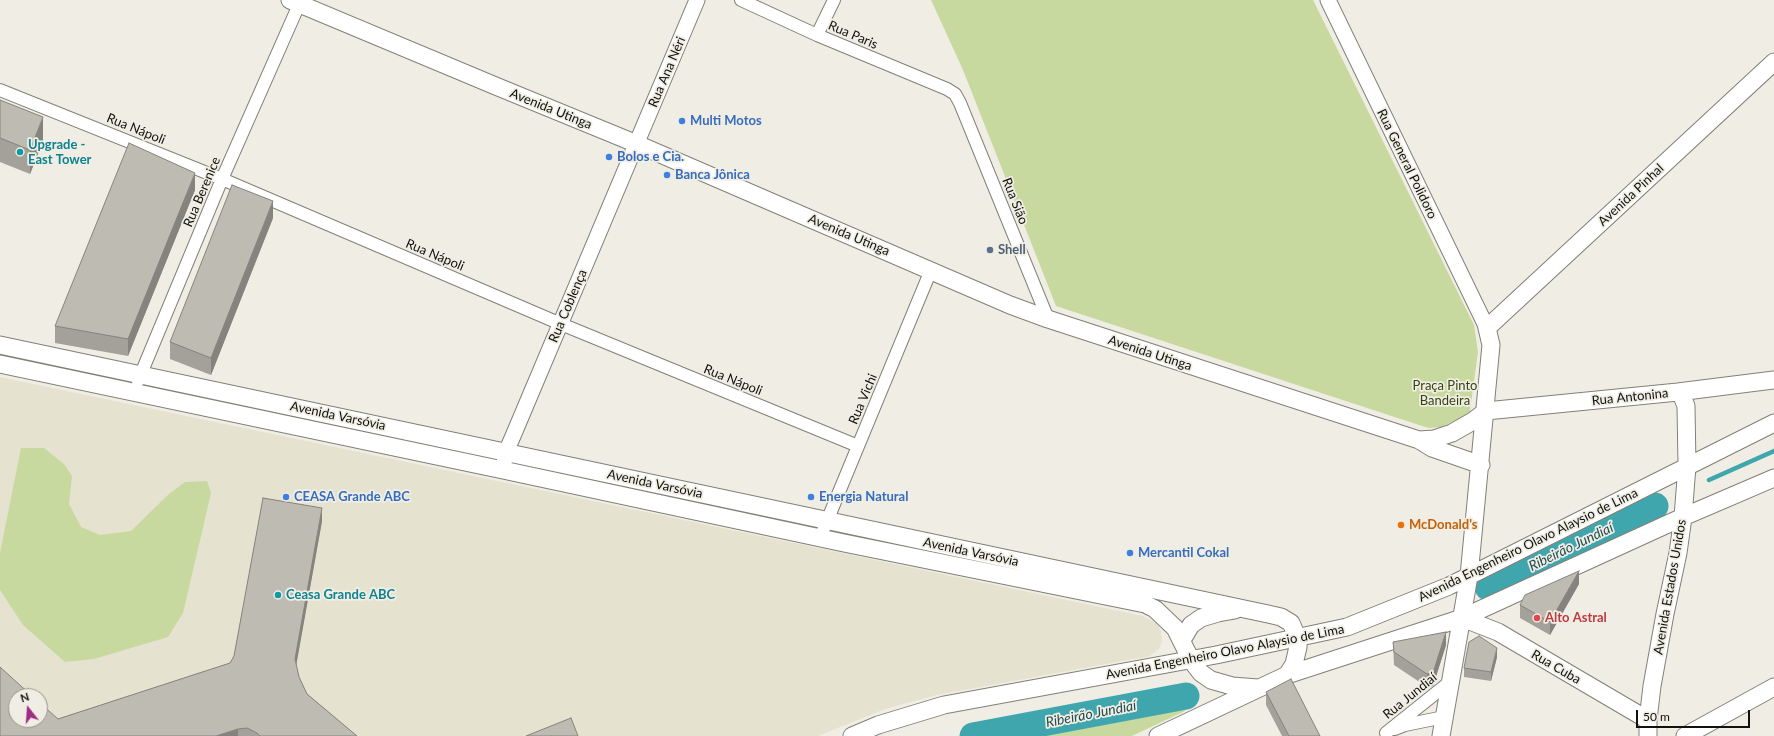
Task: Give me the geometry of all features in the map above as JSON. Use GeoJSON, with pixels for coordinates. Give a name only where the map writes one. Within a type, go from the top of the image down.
{"type":"FeatureCollection","features":[{"type":"Feature","properties":{"kind":"main road","name":"Avenida Utinga"},"geometry":{"type":"LineString","coordinates":[[297,1],[498,87],[638,144],[1010,305],[1048,319],[1419,440],[1432,448],[1480,465]]}},
{"type":"Feature","properties":{"kind":"main road","name":"Avenida Pinhal"},"geometry":{"type":"LineString","coordinates":[[1487,328],[1774,62]]}},
{"type":"Feature","properties":{"kind":"main road"},"geometry":{"type":"LineString","coordinates":[[1441,736],[1469,576],[1486,411],[1491,345],[1487,328]]}},
{"type":"Feature","properties":{"kind":"main road","name":"Avenida Varsóvia"},"geometry":{"type":"LineString","coordinates":[[0,345],[1281,617],[1291,623],[1298,639]]}},
{"type":"Feature","properties":{"kind":"main road","name":"Avenida Varsóvia"},"geometry":{"type":"LineString","coordinates":[[0,364],[820,538],[1145,604],[1155,609],[1167,619],[1182,640],[1191,660],[1201,673],[1211,680],[1232,686],[1258,688]]}},
{"type":"Feature","properties":{"kind":"main road","name":"Rua Antonina"},"geometry":{"type":"LineString","coordinates":[[1486,411],[1678,392],[1774,380]]}},
{"type":"Feature","properties":{"kind":"main road","name":"Avenida Estados Unidos"},"geometry":{"type":"LineString","coordinates":[[1648,728],[1652,686],[1678,553],[1683,517],[1687,466],[1686,406],[1685,401],[1678,392]]}},
{"type":"Feature","properties":{"kind":"main road","name":"Avenida Utinga"},"geometry":{"type":"LineString","coordinates":[[1419,440],[1434,438],[1452,432],[1473,421],[1486,411]]}},
{"type":"Feature","properties":{"kind":"main road","name":"Avenida Engenheiro Olavo Alaysio de Lima"},"geometry":{"type":"LineString","coordinates":[[852,736],[878,725],[944,706],[1191,660],[1347,628],[1425,597],[1469,576],[1774,423]]}},
{"type":"Feature","properties":{"kind":"main road","name":"Avenida Engenheiro Olavo Alaysio de Lima"},"geometry":{"type":"LineString","coordinates":[[1158,736],[1287,675],[1462,618],[1683,517],[1774,478]]}},
{"type":"Feature","properties":{"kind":"main road"},"geometry":{"type":"LineString","coordinates":[[1182,640],[1191,625],[1201,618],[1218,613],[1245,609]]}},
{"type":"Feature","properties":{"kind":"main road","name":"Rua Cuba"},"geometry":{"type":"LineString","coordinates":[[1462,618],[1498,632],[1648,728]]}},
{"type":"Feature","properties":{"kind":"main road"},"geometry":{"type":"LineString","coordinates":[[1287,675],[1294,664],[1298,647],[1298,639]]}},
{"type":"Feature","properties":{"kind":"main road"},"geometry":{"type":"LineString","coordinates":[[1685,736],[1774,687]]}},
{"type":"Feature","properties":{"kind":"street","name":"Rua Ana Néri"},"geometry":{"type":"LineString","coordinates":[[638,144],[697,0]]}},
{"type":"Feature","properties":{"kind":"street","name":"Rua Paris"},"geometry":{"type":"LineString","coordinates":[[741,0],[818,35],[947,89],[955,94]]}},
{"type":"Feature","properties":{"kind":"street"},"geometry":{"type":"LineString","coordinates":[[818,35],[834,0]]}},
{"type":"Feature","properties":{"kind":"street","name":"Rua General Polidoro"},"geometry":{"type":"LineString","coordinates":[[1328,0],[1487,328]]}},
{"type":"Feature","properties":{"kind":"street","name":"Rua Berenice"},"geometry":{"type":"LineString","coordinates":[[134,393],[140,375],[297,1]]}},
{"type":"Feature","properties":{"kind":"street","name":"Rua Nápoli"},"geometry":{"type":"LineString","coordinates":[[0,90],[222,179],[561,324],[858,446]]}},
{"type":"Feature","properties":{"kind":"street","name":"Rua Sião"},"geometry":{"type":"LineString","coordinates":[[955,94],[1048,319]]}},
{"type":"Feature","properties":{"kind":"street","name":"Rua Coblença"},"geometry":{"type":"LineString","coordinates":[[503,470],[506,452],[638,144]]}},
{"type":"Feature","properties":{"kind":"street","name":"Rua Vichi"},"geometry":{"type":"LineString","coordinates":[[820,538],[931,270]]}},
{"type":"Feature","properties":{"kind":"street","name":"Rua Jundiaí"},"geometry":{"type":"LineString","coordinates":[[1383,734],[1451,681]]}},
{"type":"Feature","properties":{"kind":"street","name":"Rua Jundiaí"},"geometry":{"type":"LineString","coordinates":[[1383,734],[1405,725],[1444,717]]}},
{"type":"Feature","properties":{"kind":"shaded area","name":"CEASA Grande ABC"},"geometry":{"type":"Polygon","coordinates":[[[0,377],[1143,616],[1157,624],[1161,631],[1162,642],[1159,649],[1150,656],[937,695],[885,709],[818,736],[0,736],[0,377]]]}},
{"type":"Feature","properties":{"kind":"green space","name":"Praça Pinto Bandeira"},"geometry":{"type":"Polygon","coordinates":[[[931,0],[1313,0],[1474,325],[1478,352],[1470,411],[1467,415],[1441,427],[1429,428],[1056,306],[963,70],[931,0]]]}},
{"type":"Feature","properties":{"kind":"green space"},"geometry":{"type":"Polygon","coordinates":[[[21,448],[44,448],[64,464],[72,476],[69,504],[81,527],[100,535],[131,531],[169,494],[185,482],[207,481],[211,493],[183,613],[168,637],[94,659],[65,662],[23,625],[0,590],[0,553],[21,448]]]}},
{"type":"Feature","properties":{"kind":"green space"},"geometry":{"type":"Polygon","coordinates":[[[1181,705],[1185,711],[1132,736],[1010,736],[1181,705]]]}},
{"type":"Feature","properties":{"kind":"building"},"geometry":{"type":"Polygon","coordinates":[[[0,100],[43,117],[30,150],[0,138],[0,100]]]}},
{"type":"Feature","properties":{"kind":"building"},"geometry":{"type":"Polygon","coordinates":[[[129,143],[195,173],[128,339],[55,326],[129,143]]]}},
{"type":"Feature","properties":{"kind":"building"},"geometry":{"type":"Polygon","coordinates":[[[232,185],[273,201],[211,358],[170,342],[232,185]]]}},
{"type":"Feature","properties":{"kind":"building","name":"Ceasa Grande ABC"},"geometry":{"type":"Polygon","coordinates":[[[263,498],[322,508],[295,659],[299,677],[307,694],[357,736],[260,736],[247,728],[238,729],[216,736],[0,736],[0,667],[23,688],[8,688],[8,728],[48,728],[48,710],[58,719],[230,663],[234,656],[263,498]]]}},
{"type":"Feature","properties":{"kind":"building"},"geometry":{"type":"Polygon","coordinates":[[[1579,571],[1550,622],[1520,605],[1525,595],[1579,571]]]}},
{"type":"Feature","properties":{"kind":"building"},"geometry":{"type":"Polygon","coordinates":[[[1446,632],[1433,673],[1427,674],[1394,652],[1393,642],[1446,632]]]}},
{"type":"Feature","properties":{"kind":"building"},"geometry":{"type":"Polygon","coordinates":[[[1479,636],[1497,648],[1491,672],[1464,668],[1469,642],[1479,636]]]}},
{"type":"Feature","properties":{"kind":"building"},"geometry":{"type":"Polygon","coordinates":[[[1291,679],[1320,736],[1289,736],[1266,692],[1291,679]]]}},
{"type":"Feature","properties":{"kind":"building"},"geometry":{"type":"Polygon","coordinates":[[[571,718],[578,736],[526,736],[571,718]]]}},
{"type":"Feature","properties":{"kind":"waterway","name":"Ribeirão Jundiaí"},"geometry":{"type":"LineString","coordinates":[[1709,480],[1774,451]]}},
{"type":"Feature","properties":{"kind":"waterway","name":"Ribeirão Jundiaí"},"geometry":{"type":"LineString","coordinates":[[1488,587],[1655,506]]}},
{"type":"Feature","properties":{"kind":"waterway","name":"Ribeirão Jundiaí"},"geometry":{"type":"LineString","coordinates":[[973,736],[1186,696]]}},
{"type":"Feature","properties":{"kind":"place","name":"Multi Motos"},"geometry":{"type":"Point","coordinates":[682,121]}},
{"type":"Feature","properties":{"kind":"place","name":"Upgrade - East Tower"},"geometry":{"type":"Point","coordinates":[20,152]}},
{"type":"Feature","properties":{"kind":"place","name":"Bolos e Cia."},"geometry":{"type":"Point","coordinates":[609,157]}},
{"type":"Feature","properties":{"kind":"place","name":"Banca Jônica"},"geometry":{"type":"Point","coordinates":[667,175]}},
{"type":"Feature","properties":{"kind":"place","name":"Shell"},"geometry":{"type":"Point","coordinates":[990,250]}},
{"type":"Feature","properties":{"kind":"place","name":"CEASA Grande ABC"},"geometry":{"type":"Point","coordinates":[286,497]}},
{"type":"Feature","properties":{"kind":"place","name":"Energia Natural"},"geometry":{"type":"Point","coordinates":[811,497]}},
{"type":"Feature","properties":{"kind":"place","name":"McDonald's"},"geometry":{"type":"Point","coordinates":[1401,525]}},
{"type":"Feature","properties":{"kind":"place","name":"Mercantil Cokal"},"geometry":{"type":"Point","coordinates":[1130,553]}},
{"type":"Feature","properties":{"kind":"place","name":"Ceasa Grande ABC"},"geometry":{"type":"Point","coordinates":[278,595]}},
{"type":"Feature","properties":{"kind":"place","name":"Alto Astral"},"geometry":{"type":"Point","coordinates":[1537,618]}}]}
